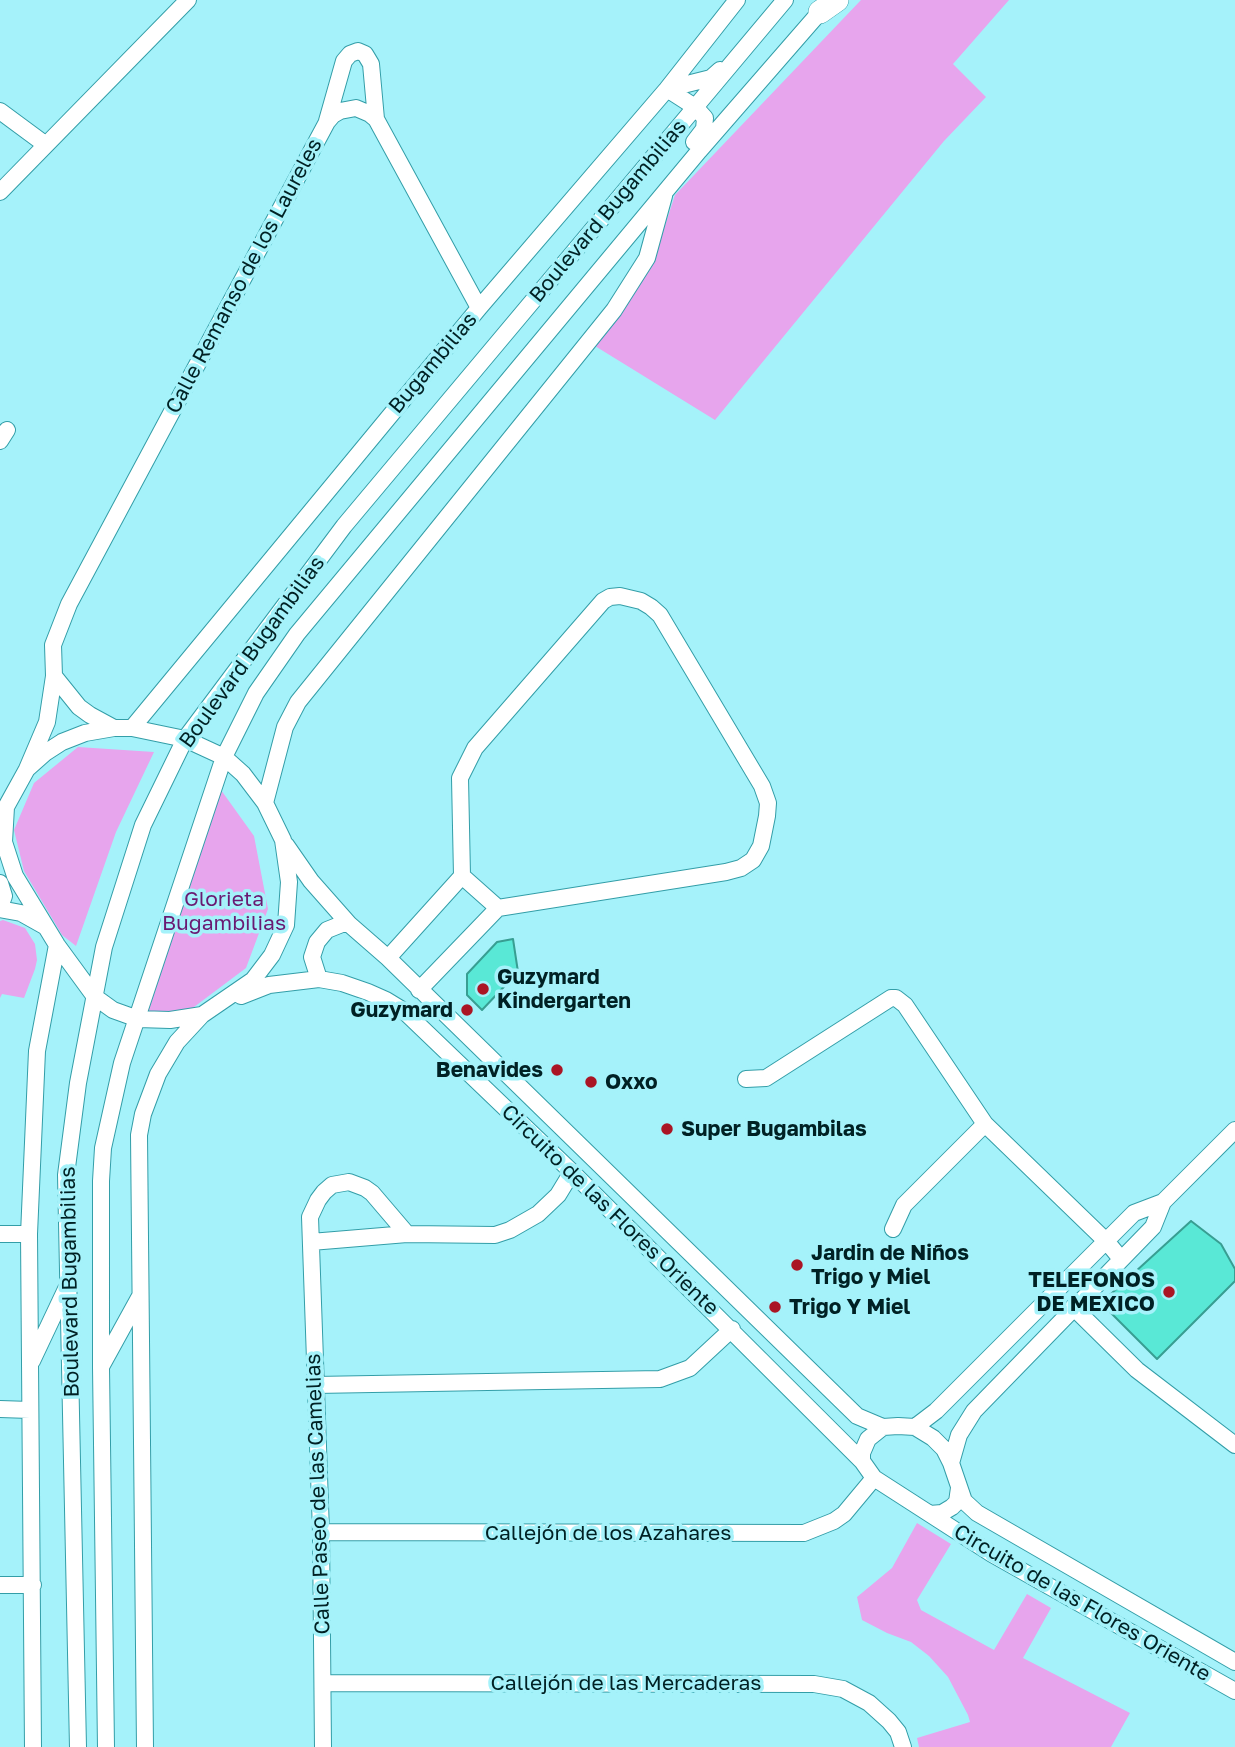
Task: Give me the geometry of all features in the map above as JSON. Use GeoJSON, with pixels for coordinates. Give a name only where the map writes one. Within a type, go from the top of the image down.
{"type":"FeatureCollection","features":[{"type":"Feature","properties":{"kind":"street"},"geometry":{"type":"LineString","coordinates":[[0,192],[188,0]]}},
{"type":"Feature","properties":{"kind":"street","name":"Bugambilias"},"geometry":{"type":"LineString","coordinates":[[132,728],[479,308],[667,89],[737,0]]}},
{"type":"Feature","properties":{"kind":"street","name":"Boulevard Bugambilias"},"geometry":{"type":"LineString","coordinates":[[78,1747],[66,1175],[78,1083],[104,947],[143,825],[185,739],[344,526],[785,0]]}},
{"type":"Feature","properties":{"kind":"street","name":"Boulevard Bugambilias"},"geometry":{"type":"LineString","coordinates":[[106,1747],[101,1367],[103,1148],[122,1063],[224,757],[256,694],[297,634],[669,187],[829,4]]}},
{"type":"Feature","properties":{"kind":"street"},"geometry":{"type":"LineString","coordinates":[[327,122],[344,61],[350,54],[358,51],[365,54],[372,64],[376,119],[479,308]]}},
{"type":"Feature","properties":{"kind":"street"},"geometry":{"type":"LineString","coordinates":[[667,89],[711,78],[736,57]]}},
{"type":"Feature","properties":{"kind":"street"},"geometry":{"type":"LineString","coordinates":[[667,89],[695,107],[705,118],[706,126],[682,160],[669,187]]}},
{"type":"Feature","properties":{"kind":"street","name":"Calle Remanso de los Laureles"},"geometry":{"type":"LineString","coordinates":[[3,813],[27,769],[47,722],[54,676],[53,645],[69,604],[327,122],[340,111],[349,108],[363,110],[376,119]]}},
{"type":"Feature","properties":{"kind":"street"},"geometry":{"type":"LineString","coordinates":[[0,111],[46,145]]}},
{"type":"Feature","properties":{"kind":"street","name":"Boulevard Bugambilias"},"geometry":{"type":"LineString","coordinates":[[265,803],[285,727],[298,702],[614,310],[647,258],[669,187]]}},
{"type":"Feature","properties":{"kind":"street"},"geometry":{"type":"LineString","coordinates":[[388,958],[463,876],[460,778],[475,748],[603,601],[620,596],[641,601],[651,607],[660,615],[762,786],[768,803],[765,832],[753,860],[741,868],[726,872],[498,908],[419,990]]}},
{"type":"Feature","properties":{"kind":"street"},"geometry":{"type":"LineString","coordinates":[[54,676],[79,707],[114,728]]}},
{"type":"Feature","properties":{"kind":"street"},"geometry":{"type":"LineString","coordinates":[[27,769],[62,742],[85,733],[132,728],[185,739],[224,757],[243,774],[265,803],[282,840],[289,882],[286,925],[272,955],[253,980],[202,1015],[183,1035],[154,1084],[139,1135],[145,1747]]}},
{"type":"Feature","properties":{"kind":"street"},"geometry":{"type":"LineString","coordinates":[[3,813],[4,842],[15,876],[57,945],[95,997],[113,1010],[138,1020],[170,1020],[202,1015]]}},
{"type":"Feature","properties":{"kind":"street","name":"Circuito de las Flores Oriente"},"geometry":{"type":"LineString","coordinates":[[282,840],[311,881],[349,924],[388,958],[857,1416],[883,1427]]}},
{"type":"Feature","properties":{"kind":"street"},"geometry":{"type":"LineString","coordinates":[[463,876],[498,908]]}},
{"type":"Feature","properties":{"kind":"street"},"geometry":{"type":"LineString","coordinates":[[0,883],[4,896],[0,908],[21,913],[47,928]]}},
{"type":"Feature","properties":{"kind":"street"},"geometry":{"type":"LineString","coordinates":[[319,979],[312,957],[317,942],[334,926],[349,924]]}},
{"type":"Feature","properties":{"kind":"street","name":"Boulevard Bugambilias"},"geometry":{"type":"LineString","coordinates":[[33,1747],[29,1234],[37,1051],[57,945]]}},
{"type":"Feature","properties":{"kind":"street","name":"Circuito de las Flores Oriente"},"geometry":{"type":"LineString","coordinates":[[219,1005],[269,985],[319,979],[368,992],[404,1011],[732,1329],[862,1461]]}},
{"type":"Feature","properties":{"kind":"street"},"geometry":{"type":"LineString","coordinates":[[746,1079],[766,1078],[891,998],[896,999],[905,1005],[985,1124],[1107,1241],[1121,1259]]}},
{"type":"Feature","properties":{"kind":"street"},"geometry":{"type":"LineString","coordinates":[[893,1229],[904,1205],[985,1124]]}},
{"type":"Feature","properties":{"kind":"street"},"geometry":{"type":"LineString","coordinates":[[951,1462],[959,1435],[974,1411],[1153,1227],[1163,1202],[1235,1130]]}},
{"type":"Feature","properties":{"kind":"street"},"geometry":{"type":"LineString","coordinates":[[311,1241],[407,1234],[495,1235],[525,1223],[548,1205],[572,1172]]}},
{"type":"Feature","properties":{"kind":"street","name":"Calle Paseo de las Camelias"},"geometry":{"type":"LineString","coordinates":[[323,1747],[321,1532],[309,1225],[313,1209],[324,1192],[332,1185],[349,1182],[365,1188],[407,1234]]}},
{"type":"Feature","properties":{"kind":"street"},"geometry":{"type":"LineString","coordinates":[[915,1427],[936,1412],[1134,1213],[1163,1202]]}},
{"type":"Feature","properties":{"kind":"street"},"geometry":{"type":"LineString","coordinates":[[0,1234],[29,1234]]}},
{"type":"Feature","properties":{"kind":"street"},"geometry":{"type":"LineString","coordinates":[[30,1367],[68,1284]]}},
{"type":"Feature","properties":{"kind":"street"},"geometry":{"type":"LineString","coordinates":[[101,1367],[141,1295]]}},
{"type":"Feature","properties":{"kind":"street"},"geometry":{"type":"LineString","coordinates":[[1073,1307],[1137,1370],[1235,1445]]}},
{"type":"Feature","properties":{"kind":"street"},"geometry":{"type":"LineString","coordinates":[[316,1385],[660,1379],[690,1368],[732,1329]]}},
{"type":"Feature","properties":{"kind":"street"},"geometry":{"type":"LineString","coordinates":[[0,1409],[30,1410]]}},
{"type":"Feature","properties":{"kind":"street"},"geometry":{"type":"LineString","coordinates":[[883,1427],[915,1427],[933,1437],[951,1462],[959,1488],[957,1502],[942,1514],[930,1514],[874,1478],[862,1461],[862,1453],[868,1439],[883,1427]]}},
{"type":"Feature","properties":{"kind":"street","name":"Callejón de los Azahares"},"geometry":{"type":"LineString","coordinates":[[321,1532],[804,1533],[834,1521],[874,1478]]}},
{"type":"Feature","properties":{"kind":"street","name":"Circuito de las Flores Oriente"},"geometry":{"type":"LineString","coordinates":[[959,1488],[964,1501],[976,1513],[1235,1662]]}},
{"type":"Feature","properties":{"kind":"street","name":"Circuito de las Flores Oriente"},"geometry":{"type":"LineString","coordinates":[[930,1514],[992,1554],[1235,1691]]}},
{"type":"Feature","properties":{"kind":"street"},"geometry":{"type":"LineString","coordinates":[[0,1585],[33,1585]]}},
{"type":"Feature","properties":{"kind":"street","name":"Callejón de las Mercaderas"},"geometry":{"type":"LineString","coordinates":[[323,1682],[814,1684],[843,1689],[869,1703],[890,1721],[898,1732],[903,1747]]}},
{"type":"Feature","properties":{"kind":"green space"},"geometry":{"type":"Polygon","coordinates":[[[861,0],[1009,0],[953,64],[986,97],[944,141],[715,420],[595,346],[651,268],[675,195],[861,0]]]}},
{"type":"Feature","properties":{"kind":"green space","name":"Glorieta Bugambilias"},"geometry":{"type":"Polygon","coordinates":[[[78,747],[154,752],[116,832],[76,946],[62,935],[24,871],[14,830],[34,783],[78,747]]]}},
{"type":"Feature","properties":{"kind":"green space","name":"Glorieta Bugambilias"},"geometry":{"type":"Polygon","coordinates":[[[221,790],[254,836],[268,909],[246,968],[190,1010],[148,1012],[221,790]]]}},
{"type":"Feature","properties":{"kind":"green space"},"geometry":{"type":"Polygon","coordinates":[[[0,921],[25,928],[35,944],[37,960],[24,998],[2,994],[0,998],[0,921]]]}},
{"type":"Feature","properties":{"kind":"green space"},"geometry":{"type":"Polygon","coordinates":[[[917,1523],[951,1544],[917,1600],[921,1610],[994,1650],[1027,1594],[1051,1608],[1023,1658],[1130,1713],[1111,1747],[919,1747],[917,1738],[970,1722],[968,1715],[948,1677],[929,1656],[911,1642],[862,1620],[857,1597],[892,1568],[917,1523]]]}},
{"type":"Feature","properties":{"kind":"building"},"geometry":{"type":"Polygon","coordinates":[[[513,939],[518,972],[482,1010],[467,995],[467,974],[497,942],[513,939]]]}},
{"type":"Feature","properties":{"kind":"building","name":"TELEFONOS DE MEXICO"},"geometry":{"type":"Polygon","coordinates":[[[1191,1221],[1221,1244],[1235,1269],[1235,1281],[1157,1359],[1101,1303],[1191,1221]]]}},
{"type":"Feature","properties":{"kind":"place","name":"Guzymard Kindergarten"},"geometry":{"type":"Point","coordinates":[483,989]}},
{"type":"Feature","properties":{"kind":"place","name":"Guzymard"},"geometry":{"type":"Point","coordinates":[467,1010]}},
{"type":"Feature","properties":{"kind":"place","name":"Benavides"},"geometry":{"type":"Point","coordinates":[557,1070]}},
{"type":"Feature","properties":{"kind":"place","name":"Oxxo"},"geometry":{"type":"Point","coordinates":[591,1082]}},
{"type":"Feature","properties":{"kind":"place","name":"Super Bugambilas"},"geometry":{"type":"Point","coordinates":[667,1129]}},
{"type":"Feature","properties":{"kind":"place","name":"Jardin de Niños Trigo y Miel"},"geometry":{"type":"Point","coordinates":[797,1265]}},
{"type":"Feature","properties":{"kind":"place","name":"TELEFONOS DE MEXICO"},"geometry":{"type":"Point","coordinates":[1169,1292]}},
{"type":"Feature","properties":{"kind":"place","name":"Trigo Y Miel"},"geometry":{"type":"Point","coordinates":[775,1307]}}]}
